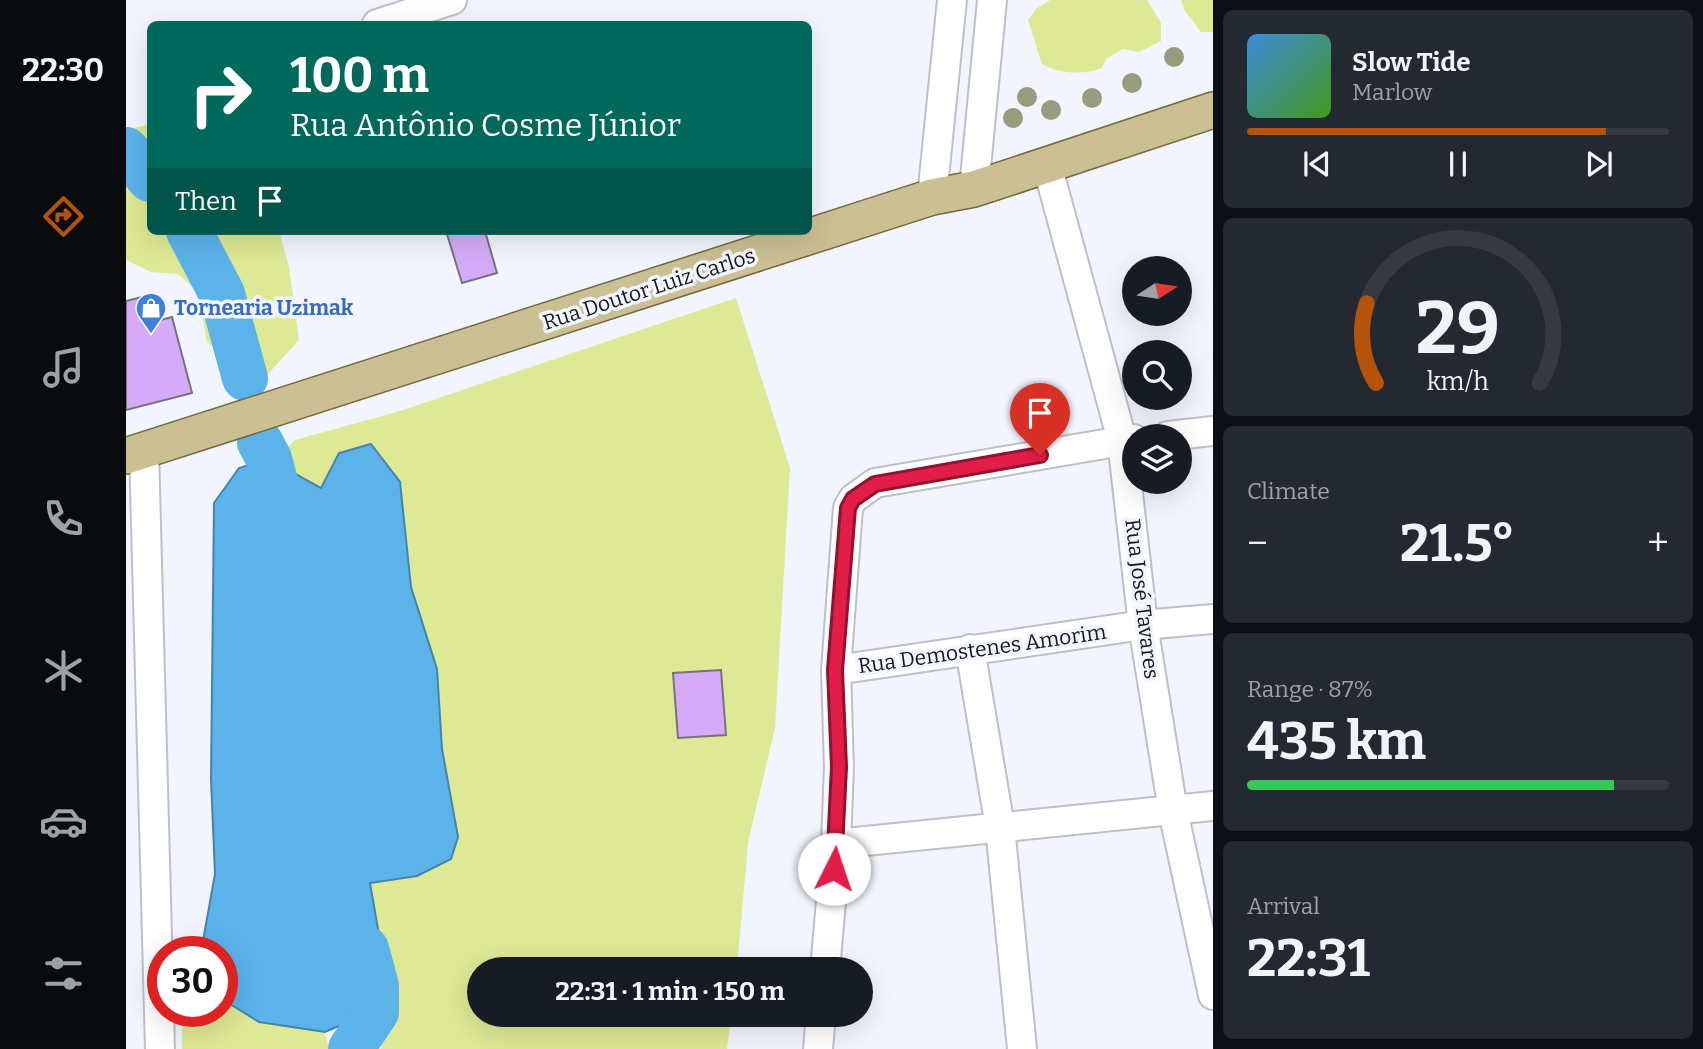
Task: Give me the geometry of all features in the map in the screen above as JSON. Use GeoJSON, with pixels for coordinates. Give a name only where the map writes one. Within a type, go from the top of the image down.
{"type":"FeatureCollection","features":[{"type":"Feature","properties":{"kind":"main road","name":"Rua Doutor Luiz Carlos"},"geometry":{"type":"LineString","coordinates":[[135,453],[932,197],[974,189],[1213,110]]}},
{"type":"Feature","properties":{"kind":"street"},"geometry":{"type":"LineString","coordinates":[[386,21],[452,0]]}},
{"type":"Feature","properties":{"kind":"street"},"geometry":{"type":"LineString","coordinates":[[932,197],[952,0]]}},
{"type":"Feature","properties":{"kind":"street"},"geometry":{"type":"LineString","coordinates":[[974,189],[992,0]]}},
{"type":"Feature","properties":{"kind":"street","name":"Rua José Tavares"},"geometry":{"type":"LineString","coordinates":[[1047,165],[1123,424]]}},
{"type":"Feature","properties":{"kind":"street"},"geometry":{"type":"LineString","coordinates":[[1192,433],[1213,431]]}},
{"type":"Feature","properties":{"kind":"street"},"geometry":{"type":"LineString","coordinates":[[826,957],[836,844],[839,767],[835,670],[848,508],[853,499],[875,484],[1122,441]]}},
{"type":"Feature","properties":{"kind":"street"},"geometry":{"type":"LineString","coordinates":[[135,453],[160,1049]]}},
{"type":"Feature","properties":{"kind":"street","name":"Rua José Tavares"},"geometry":{"type":"LineString","coordinates":[[1132,494],[1143,625],[1173,811],[1213,995]]}},
{"type":"Feature","properties":{"kind":"street","name":"Rua Demostenes Amorim"},"geometry":{"type":"LineString","coordinates":[[835,670],[1143,625],[1213,619]]}},
{"type":"Feature","properties":{"kind":"street"},"geometry":{"type":"LineString","coordinates":[[970,649],[1000,827],[1022,1049]]}},
{"type":"Feature","properties":{"kind":"street"},"geometry":{"type":"LineString","coordinates":[[836,844],[1213,806]]}},
{"type":"Feature","properties":{"kind":"street"},"geometry":{"type":"LineString","coordinates":[[818,1049],[820,1027]]}},
{"type":"Feature","properties":{"kind":"green space"},"geometry":{"type":"Polygon","coordinates":[[[1050,0],[1147,0],[1161,23],[1161,41],[1139,52],[1123,49],[1106,59],[1102,68],[1088,72],[1056,70],[1042,64],[1028,20],[1036,9],[1050,0]]]}},
{"type":"Feature","properties":{"kind":"green space"},"geometry":{"type":"Polygon","coordinates":[[[1181,0],[1213,0],[1213,32],[1201,32],[1185,11],[1181,0]]]}},
{"type":"Feature","properties":{"kind":"green space"},"geometry":{"type":"Polygon","coordinates":[[[147,125],[147,235],[280,235],[289,267],[299,340],[268,374],[252,377],[229,362],[207,342],[198,292],[178,274],[151,272],[126,260],[126,130],[147,125]]]}},
{"type":"Feature","properties":{"kind":"green space"},"geometry":{"type":"Polygon","coordinates":[[[736,298],[790,468],[775,728],[748,842],[738,957],[467,957],[467,1027],[730,1027],[727,1049],[381,1049],[391,1004],[370,883],[417,876],[442,749],[437,669],[411,587],[400,482],[339,453],[321,488],[274,461],[295,440],[400,411],[736,298]]]}},
{"type":"Feature","properties":{"kind":"green space"},"geometry":{"type":"Polygon","coordinates":[[[238,1009],[259,1022],[325,1032],[329,1049],[182,1049],[182,1027],[238,1027],[238,1009]]]}},
{"type":"Feature","properties":{"kind":"water"},"geometry":{"type":"Polygon","coordinates":[[[371,444],[400,482],[411,587],[437,669],[442,749],[458,837],[451,859],[417,876],[370,883],[391,1004],[325,1032],[259,1022],[238,1009],[238,936],[204,936],[215,874],[211,779],[214,503],[239,468],[269,459],[321,488],[339,453],[371,444]]]}},
{"type":"Feature","properties":{"kind":"building"},"geometry":{"type":"Polygon","coordinates":[[[447,235],[486,235],[497,273],[462,283],[447,235]]]}},
{"type":"Feature","properties":{"kind":"building","name":"Tornearia Uzimak"},"geometry":{"type":"Polygon","coordinates":[[[154,294],[161,320],[172,317],[192,393],[126,410],[126,301],[154,294]]]}},
{"type":"Feature","properties":{"kind":"building"},"geometry":{"type":"Polygon","coordinates":[[[721,670],[726,735],[678,738],[673,673],[721,670]]]}},
{"type":"Feature","properties":{"kind":"waterway"},"geometry":{"type":"LineString","coordinates":[[126,150],[147,175]]}},
{"type":"Feature","properties":{"kind":"waterway"},"geometry":{"type":"LineString","coordinates":[[191,235],[222,294],[245,378]]}},
{"type":"Feature","properties":{"kind":"waterway"},"geometry":{"type":"LineString","coordinates":[[260,442],[269,459],[285,519]]}},
{"type":"Feature","properties":{"kind":"waterway"},"geometry":{"type":"LineString","coordinates":[[351,1049],[376,1012],[376,986],[366,949]]}},
{"type":"Feature","properties":{"kind":"place","name":"Tornearia Uzimak"},"geometry":{"type":"Point","coordinates":[151,335]}},
{"type":"Feature","properties":{"kind":"route"},"geometry":{"type":"LineString","coordinates":[[834,869],[839,767],[835,670],[848,508],[853,499],[868,486],[875,484],[1040,455]]}}]}
